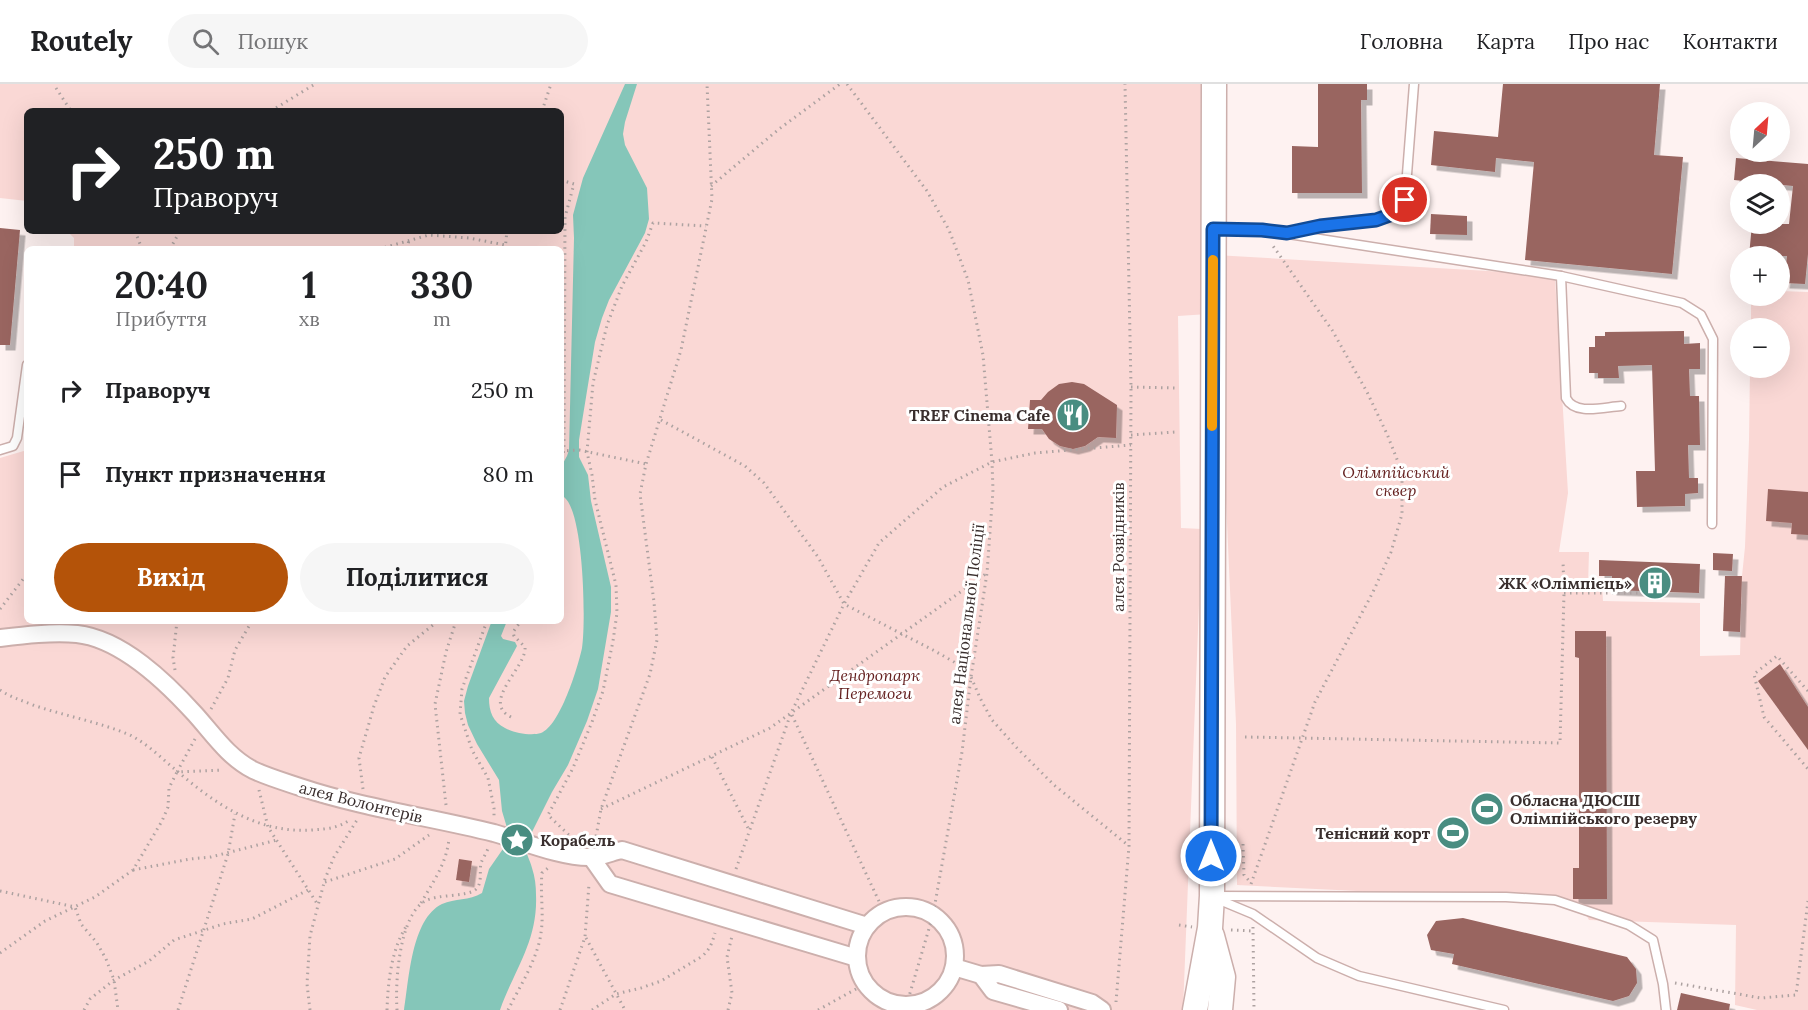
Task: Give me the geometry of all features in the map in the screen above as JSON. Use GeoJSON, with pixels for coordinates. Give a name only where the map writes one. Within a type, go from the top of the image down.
{"type":"FeatureCollection","features":[{"type":"Feature","properties":{"kind":"main road"},"geometry":{"type":"LineString","coordinates":[[1194,1010],[1210,928],[1212,896],[1214,84]]}},
{"type":"Feature","properties":{"kind":"main road"},"geometry":{"type":"LineString","coordinates":[[1210,928],[1223,977],[1220,1010]]}},
{"type":"Feature","properties":{"kind":"street","name":"алея Волонтерів"},"geometry":{"type":"LineString","coordinates":[[0,638],[51,633],[79,634],[120,650],[140,663],[178,696],[215,739],[237,759],[253,770],[325,795],[365,806],[494,833],[564,854],[591,857],[621,850],[867,926]]}},
{"type":"Feature","properties":{"kind":"street"},"geometry":{"type":"LineString","coordinates":[[591,857],[610,884],[857,958]]}},
{"type":"Feature","properties":{"kind":"street"},"geometry":{"type":"LineString","coordinates":[[900,908],[917,908],[933,915],[944,925],[952,938],[955,952],[950,979],[942,990],[920,1004],[906,1008],[884,1000],[873,993],[859,972],[857,958],[861,936],[867,926],[884,912],[900,908]]}},
{"type":"Feature","properties":{"kind":"street"},"geometry":{"type":"LineString","coordinates":[[954,967],[981,975],[999,974],[1092,1003],[1102,1010]]}},
{"type":"Feature","properties":{"kind":"street"},"geometry":{"type":"LineString","coordinates":[[981,975],[993,990],[1059,1010]]}},
{"type":"Feature","properties":{"kind":"lane"},"geometry":{"type":"LineString","coordinates":[[1287,233],[1320,226],[1376,220],[1401,211],[1405,200],[1414,84]]}},
{"type":"Feature","properties":{"kind":"lane"},"geometry":{"type":"LineString","coordinates":[[1213,229],[1287,233],[1561,276],[1682,303],[1701,315],[1713,339],[1712,524]]}},
{"type":"Feature","properties":{"kind":"lane"},"geometry":{"type":"LineString","coordinates":[[1561,276],[1566,398],[1575,408],[1621,406]]}},
{"type":"Feature","properties":{"kind":"lane"},"geometry":{"type":"LineString","coordinates":[[0,450],[13,446],[17,438],[24,388]]}},
{"type":"Feature","properties":{"kind":"lane"},"geometry":{"type":"LineString","coordinates":[[1212,896],[1506,897],[1556,900],[1629,926],[1653,940],[1666,1010]]}},
{"type":"Feature","properties":{"kind":"lane"},"geometry":{"type":"LineString","coordinates":[[1212,896],[1253,914],[1317,958],[1359,976],[1504,1010]]}},
{"type":"Feature","properties":{"kind":"path"},"geometry":{"type":"LineString","coordinates":[[276,108],[315,84]]}},
{"type":"Feature","properties":{"kind":"path"},"geometry":{"type":"LineString","coordinates":[[543,108],[551,84]]}},
{"type":"Feature","properties":{"kind":"path"},"geometry":{"type":"LineString","coordinates":[[560,1010],[585,937],[591,857],[601,809],[650,674],[657,640],[640,494],[646,464],[681,350],[712,199],[707,84]]}},
{"type":"Feature","properties":{"kind":"path"},"geometry":{"type":"LineString","coordinates":[[711,186],[779,129],[840,84]]}},
{"type":"Feature","properties":{"kind":"path","name":"алея Національної Поліції"},"geometry":{"type":"LineString","coordinates":[[848,84],[927,191],[949,230],[968,280],[983,355],[992,462],[993,490],[987,573],[962,752],[933,915],[906,1008]]}},
{"type":"Feature","properties":{"kind":"path","name":"алея Розвідників"},"geometry":{"type":"LineString","coordinates":[[1116,1010],[1129,846],[1131,387],[1125,84]]}},
{"type":"Feature","properties":{"kind":"path"},"geometry":{"type":"LineString","coordinates":[[56,88],[68,108]]}},
{"type":"Feature","properties":{"kind":"path"},"geometry":{"type":"LineString","coordinates":[[564,181],[574,184],[566,217],[565,450],[579,450],[646,464]]}},
{"type":"Feature","properties":{"kind":"path"},"geometry":{"type":"LineString","coordinates":[[591,857],[548,815],[573,768],[603,691],[617,613],[616,585],[595,500],[587,452],[593,383],[607,325],[622,286],[646,242],[653,223],[706,226]]}},
{"type":"Feature","properties":{"kind":"path"},"geometry":{"type":"LineString","coordinates":[[1252,896],[1251,883],[1315,702],[1373,592],[1391,552],[1402,514],[1402,472],[1367,392],[1332,330],[1262,230]]}},
{"type":"Feature","properties":{"kind":"path"},"geometry":{"type":"LineString","coordinates":[[389,246],[429,235],[469,238],[501,246]]}},
{"type":"Feature","properties":{"kind":"path"},"geometry":{"type":"LineString","coordinates":[[408,246],[409,240]]}},
{"type":"Feature","properties":{"kind":"path"},"geometry":{"type":"LineString","coordinates":[[1131,387],[1175,388]]}},
{"type":"Feature","properties":{"kind":"path"},"geometry":{"type":"LineString","coordinates":[[661,420],[745,466],[764,483],[818,557],[844,604],[954,662],[971,677],[992,720],[1017,748],[1054,785],[1129,846]]}},
{"type":"Feature","properties":{"kind":"path"},"geometry":{"type":"LineString","coordinates":[[1131,435],[1176,432]]}},
{"type":"Feature","properties":{"kind":"path"},"geometry":{"type":"LineString","coordinates":[[791,714],[844,604],[879,543],[943,487],[992,462],[1035,453],[1131,445]]}},
{"type":"Feature","properties":{"kind":"path"},"geometry":{"type":"LineString","coordinates":[[1245,736],[1560,742],[1563,561]]}},
{"type":"Feature","properties":{"kind":"path"},"geometry":{"type":"LineString","coordinates":[[601,809],[752,738],[791,714],[987,573]]}},
{"type":"Feature","properties":{"kind":"path"},"geometry":{"type":"LineString","coordinates":[[0,609],[24,578]]}},
{"type":"Feature","properties":{"kind":"path"},"geometry":{"type":"LineString","coordinates":[[1564,593],[1663,593],[1662,583],[1668,583]]}},
{"type":"Feature","properties":{"kind":"path"},"geometry":{"type":"LineString","coordinates":[[177,624],[173,658],[178,696]]}},
{"type":"Feature","properties":{"kind":"path"},"geometry":{"type":"LineString","coordinates":[[310,1010],[307,984],[310,936],[333,856],[365,806],[359,758],[374,706],[385,677],[407,646],[434,624]]}},
{"type":"Feature","properties":{"kind":"path"},"geometry":{"type":"LineString","coordinates":[[387,1010],[395,951],[402,932],[441,868],[448,847],[448,822],[435,704],[446,652],[455,624]]}},
{"type":"Feature","properties":{"kind":"path"},"geometry":{"type":"LineString","coordinates":[[486,624],[462,689],[460,714],[472,750],[488,778],[495,808],[494,833]]}},
{"type":"Feature","properties":{"kind":"path"},"geometry":{"type":"LineString","coordinates":[[511,717],[501,708],[501,700],[507,682],[526,653],[525,647],[513,632],[519,624]]}},
{"type":"Feature","properties":{"kind":"path"},"geometry":{"type":"LineString","coordinates":[[1808,691],[1777,656],[1754,674],[1764,717],[1808,769]]}},
{"type":"Feature","properties":{"kind":"path"},"geometry":{"type":"LineString","coordinates":[[0,690],[9,696],[133,737],[148,746],[206,796],[235,814],[268,827],[301,831],[334,829],[348,821],[365,806]]}},
{"type":"Feature","properties":{"kind":"path"},"geometry":{"type":"LineString","coordinates":[[791,714],[884,912]]}},
{"type":"Feature","properties":{"kind":"path"},"geometry":{"type":"LineString","coordinates":[[712,757],[750,831]]}},
{"type":"Feature","properties":{"kind":"path"},"geometry":{"type":"LineString","coordinates":[[0,953],[45,921],[95,897],[133,870],[162,822],[168,807],[169,788],[177,772]]}},
{"type":"Feature","properties":{"kind":"path"},"geometry":{"type":"LineString","coordinates":[[178,1010],[228,854],[235,814]]}},
{"type":"Feature","properties":{"kind":"path"},"geometry":{"type":"LineString","coordinates":[[324,882],[395,859],[448,822]]}},
{"type":"Feature","properties":{"kind":"path"},"geometry":{"type":"LineString","coordinates":[[268,827],[318,905]]}},
{"type":"Feature","properties":{"kind":"path"},"geometry":{"type":"LineString","coordinates":[[133,870],[228,854],[277,840]]}},
{"type":"Feature","properties":{"kind":"path"},"geometry":{"type":"LineString","coordinates":[[1243,844],[1244,875],[1251,883]]}},
{"type":"Feature","properties":{"kind":"path"},"geometry":{"type":"LineString","coordinates":[[508,1010],[541,936],[542,873],[564,854]]}},
{"type":"Feature","properties":{"kind":"path"},"geometry":{"type":"LineString","coordinates":[[418,907],[427,900],[474,891],[479,884],[482,862],[486,855]]}},
{"type":"Feature","properties":{"kind":"path"},"geometry":{"type":"LineString","coordinates":[[84,1010],[90,999],[114,980],[149,961],[174,940],[223,924],[252,919],[309,890]]}},
{"type":"Feature","properties":{"kind":"path"},"geometry":{"type":"LineString","coordinates":[[0,891],[75,907]]}},
{"type":"Feature","properties":{"kind":"path"},"geometry":{"type":"LineString","coordinates":[[1663,984],[1671,983],[1761,998],[1796,996],[1808,901]]}},
{"type":"Feature","properties":{"kind":"path"},"geometry":{"type":"LineString","coordinates":[[75,907],[81,924],[97,943],[106,959],[114,980],[118,1010]]}},
{"type":"Feature","properties":{"kind":"path"},"geometry":{"type":"LineString","coordinates":[[1253,914],[1254,1010]]}},
{"type":"Feature","properties":{"kind":"path"},"geometry":{"type":"LineString","coordinates":[[397,1010],[398,964],[404,935],[412,916]]}},
{"type":"Feature","properties":{"kind":"path"},"geometry":{"type":"LineString","coordinates":[[728,1010],[732,993],[727,957],[735,921]]}},
{"type":"Feature","properties":{"kind":"path"},"geometry":{"type":"LineString","coordinates":[[585,937],[625,1010]]}},
{"type":"Feature","properties":{"kind":"path"},"geometry":{"type":"LineString","coordinates":[[819,1010],[865,984]]}},
{"type":"Feature","properties":{"kind":"green space","name":"Дендропарк Перемоги"},"geometry":{"type":"Polygon","coordinates":[[[0,84],[1211,84],[1208,314],[1178,316],[1181,528],[1202,529],[1183,1010],[0,1010],[0,458],[24,451],[24,624],[564,624],[564,246],[74,246],[74,238],[70,234],[564,234],[564,108],[24,108],[24,201],[0,198],[0,84]]]}},
{"type":"Feature","properties":{"kind":"green space","name":"Олімпійський сквер"},"geometry":{"type":"Polygon","coordinates":[[[1215,255],[1505,272],[1555,278],[1568,493],[1559,552],[1589,552],[1588,586],[1602,586],[1603,601],[1700,603],[1700,656],[1740,655],[1750,378],[1790,378],[1790,318],[1751,318],[1751,306],[1790,306],[1790,291],[1808,292],[1808,1010],[1757,1010],[1735,1005],[1736,925],[1589,920],[1579,902],[1237,885],[1236,724],[1215,255]]]}},
{"type":"Feature","properties":{"kind":"shaded area"},"geometry":{"type":"Polygon","coordinates":[[[625,84],[637,84],[623,134],[625,145],[647,188],[649,219],[645,233],[609,300],[602,318],[595,342],[579,440],[579,457],[588,475],[591,501],[611,587],[611,612],[598,689],[568,765],[525,846],[535,878],[536,912],[524,955],[500,1010],[404,1010],[413,952],[424,923],[442,904],[482,893],[489,869],[505,846],[507,839],[508,831],[502,811],[499,780],[468,725],[464,701],[491,624],[506,624],[501,636],[503,639],[515,642],[517,646],[489,698],[495,720],[501,726],[513,731],[537,734],[548,728],[567,695],[582,648],[584,616],[580,545],[571,507],[564,497],[564,462],[569,450],[573,215],[583,178],[625,84]]]}},
{"type":"Feature","properties":{"kind":"building"},"geometry":{"type":"Polygon","coordinates":[[[1318,84],[1367,84],[1367,100],[1361,100],[1362,193],[1292,193],[1292,146],[1318,147],[1318,84]]]}},
{"type":"Feature","properties":{"kind":"building"},"geometry":{"type":"Polygon","coordinates":[[[1503,84],[1660,84],[1654,155],[1683,157],[1672,274],[1525,260],[1534,162],[1496,158],[1495,172],[1431,165],[1434,131],[1498,137],[1503,84]]]}},
{"type":"Feature","properties":{"kind":"building"},"geometry":{"type":"Polygon","coordinates":[[[1736,162],[1808,164],[1808,254],[1805,284],[1790,283],[1790,246],[1750,246],[1751,234],[1790,234],[1793,186],[1790,186],[1790,174],[1735,174],[1736,162]]]}},
{"type":"Feature","properties":{"kind":"building"},"geometry":{"type":"Polygon","coordinates":[[[1431,214],[1467,216],[1467,235],[1430,234],[1431,214]]]}},
{"type":"Feature","properties":{"kind":"building"},"geometry":{"type":"Polygon","coordinates":[[[0,228],[20,230],[10,345],[0,345],[0,228]]]}},
{"type":"Feature","properties":{"kind":"building"},"geometry":{"type":"Polygon","coordinates":[[[1684,331],[1684,344],[1700,343],[1700,369],[1689,369],[1690,396],[1699,396],[1700,445],[1688,445],[1689,478],[1698,478],[1698,493],[1685,494],[1685,506],[1637,507],[1636,471],[1655,471],[1652,365],[1618,366],[1619,378],[1598,378],[1598,373],[1589,373],[1589,347],[1595,347],[1595,336],[1605,336],[1605,332],[1684,331]]]}},
{"type":"Feature","properties":{"kind":"building","name":"TREF Cinema Cafe"},"geometry":{"type":"Polygon","coordinates":[[[1072,382],[1084,384],[1117,405],[1116,438],[1098,437],[1085,446],[1073,449],[1060,446],[1049,439],[1042,429],[1028,429],[1030,400],[1041,400],[1059,384],[1072,382]]]}},
{"type":"Feature","properties":{"kind":"building"},"geometry":{"type":"Polygon","coordinates":[[[1768,489],[1808,492],[1808,535],[1791,534],[1792,523],[1766,521],[1768,489]]]}},
{"type":"Feature","properties":{"kind":"building"},"geometry":{"type":"Polygon","coordinates":[[[1713,553],[1733,554],[1732,571],[1713,570],[1713,553]]]}},
{"type":"Feature","properties":{"kind":"building","name":"ЖК «Олімпієць»"},"geometry":{"type":"Polygon","coordinates":[[[1599,560],[1700,564],[1699,593],[1611,590],[1612,576],[1599,576],[1599,560]]]}},
{"type":"Feature","properties":{"kind":"building"},"geometry":{"type":"Polygon","coordinates":[[[1725,576],[1742,576],[1740,632],[1723,631],[1725,576]]]}},
{"type":"Feature","properties":{"kind":"building"},"geometry":{"type":"Polygon","coordinates":[[[1575,631],[1606,631],[1607,899],[1573,899],[1573,868],[1579,868],[1579,658],[1575,657],[1575,631]]]}},
{"type":"Feature","properties":{"kind":"building"},"geometry":{"type":"Polygon","coordinates":[[[1780,664],[1808,707],[1808,750],[1758,681],[1780,664]]]}},
{"type":"Feature","properties":{"kind":"building"},"geometry":{"type":"Polygon","coordinates":[[[459,859],[472,861],[469,882],[456,880],[459,859]]]}},
{"type":"Feature","properties":{"kind":"building"},"geometry":{"type":"Polygon","coordinates":[[[1463,918],[1627,957],[1636,969],[1637,983],[1629,996],[1613,1001],[1452,964],[1454,954],[1431,950],[1427,935],[1436,921],[1463,918]]]}},
{"type":"Feature","properties":{"kind":"building"},"geometry":{"type":"Polygon","coordinates":[[[1681,993],[1730,1004],[1729,1010],[1677,1010],[1681,993]]]}},
{"type":"Feature","properties":{"kind":"slow traffic"},"geometry":{"type":"LineString","coordinates":[[1212,426],[1213,260]]}},
{"type":"Feature","properties":{"kind":"place","name":"TREF Cinema Cafe"},"geometry":{"type":"Point","coordinates":[1073,415]}},
{"type":"Feature","properties":{"kind":"place","name":"ЖК «Олімпієць»"},"geometry":{"type":"Point","coordinates":[1655,583]}},
{"type":"Feature","properties":{"kind":"place","name":"Обласна ДЮСШ Олімпійського резерву"},"geometry":{"type":"Point","coordinates":[1487,809]}},
{"type":"Feature","properties":{"kind":"place","name":"Тенісний корт"},"geometry":{"type":"Point","coordinates":[1453,833]}},
{"type":"Feature","properties":{"kind":"place","name":"Корабель"},"geometry":{"type":"Point","coordinates":[517,840]}},
{"type":"Feature","properties":{"kind":"route"},"geometry":{"type":"LineString","coordinates":[[1211,856],[1213,229],[1287,233],[1320,226],[1376,220],[1401,211],[1405,200]]}}]}
